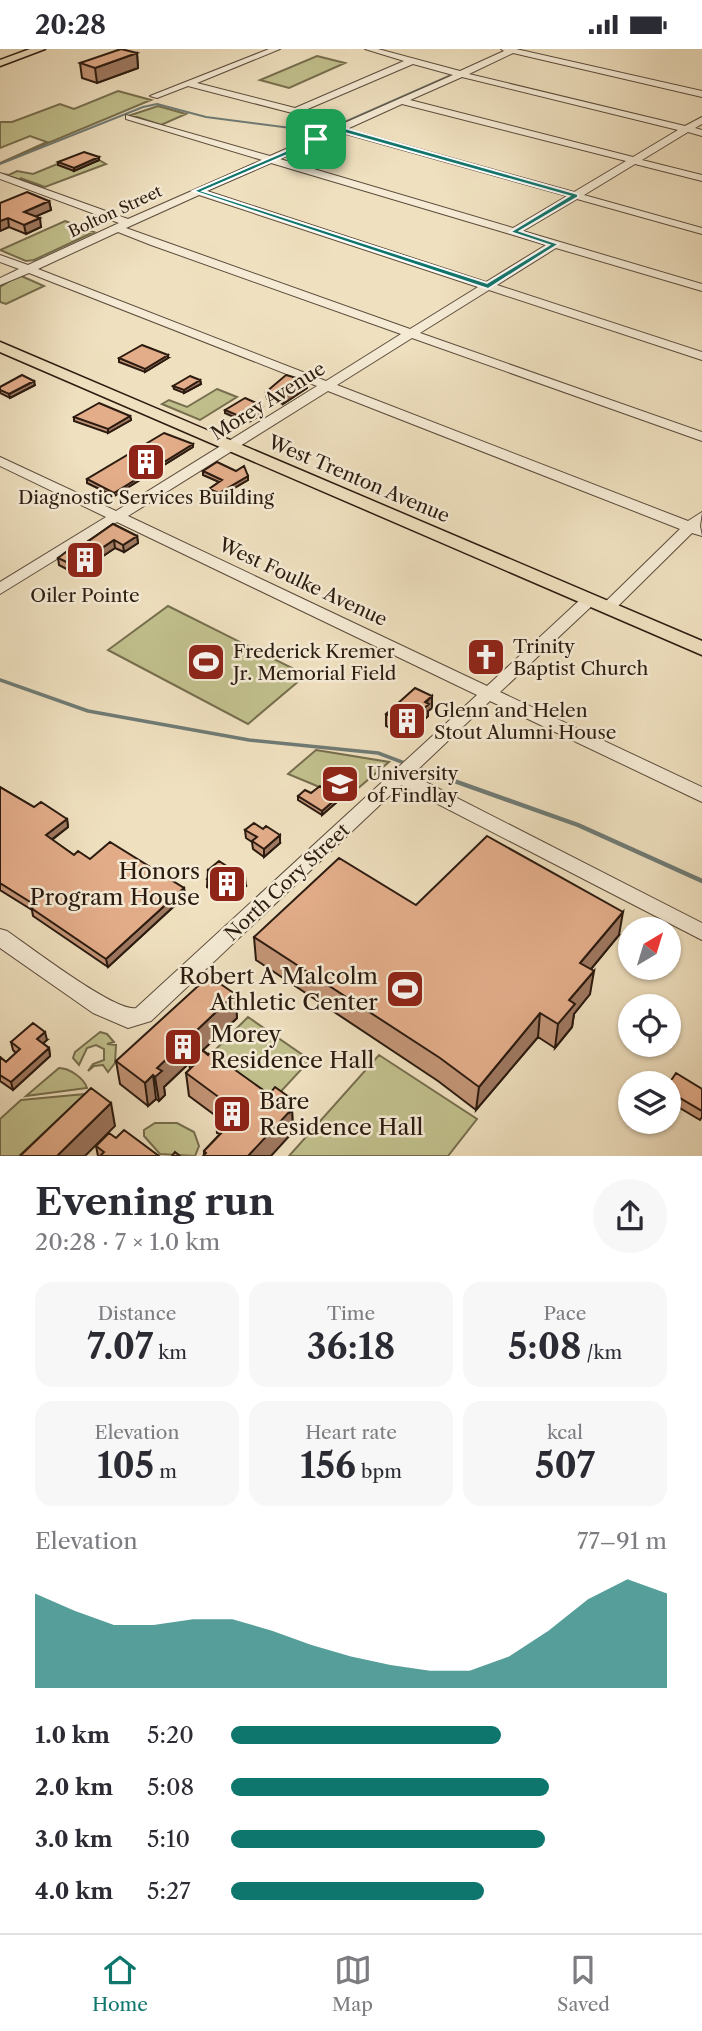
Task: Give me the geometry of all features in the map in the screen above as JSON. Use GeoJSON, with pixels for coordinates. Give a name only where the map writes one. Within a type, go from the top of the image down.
{"type":"FeatureCollection","features":[{"type":"Feature","properties":{"kind":"main road"},"geometry":{"type":"LineString","coordinates":[[0,63],[40,49]]}},
{"type":"Feature","properties":{"kind":"main road","name":"West Trenton Avenue"},"geometry":{"type":"LineString","coordinates":[[0,347],[702,649]]}},
{"type":"Feature","properties":{"kind":"street"},"geometry":{"type":"LineString","coordinates":[[155,96],[276,49]]}},
{"type":"Feature","properties":{"kind":"street"},"geometry":{"type":"LineString","coordinates":[[369,49],[702,133]]}},
{"type":"Feature","properties":{"kind":"street"},"geometry":{"type":"LineString","coordinates":[[509,50],[702,94]]}},
{"type":"Feature","properties":{"kind":"street","name":"Bolton Street"},"geometry":{"type":"LineString","coordinates":[[0,282],[269,158],[341,129],[509,50]]}},
{"type":"Feature","properties":{"kind":"street"},"geometry":{"type":"LineString","coordinates":[[548,59],[565,51]]}},
{"type":"Feature","properties":{"kind":"street"},"geometry":{"type":"LineString","coordinates":[[188,83],[296,111],[414,60]]}},
{"type":"Feature","properties":{"kind":"street"},"geometry":{"type":"LineString","coordinates":[[402,101],[702,179]]}},
{"type":"Feature","properties":{"kind":"street"},"geometry":{"type":"LineString","coordinates":[[129,117],[702,288]]}},
{"type":"Feature","properties":{"kind":"street"},"geometry":{"type":"LineString","coordinates":[[514,232],[702,120]]}},
{"type":"Feature","properties":{"kind":"street"},"geometry":{"type":"LineString","coordinates":[[341,129],[702,231]]}},
{"type":"Feature","properties":{"kind":"street"},"geometry":{"type":"LineString","coordinates":[[0,176],[411,334],[702,437]]}},
{"type":"Feature","properties":{"kind":"street"},"geometry":{"type":"LineString","coordinates":[[196,191],[702,356]]}},
{"type":"Feature","properties":{"kind":"street","name":"Morey Avenue"},"geometry":{"type":"LineString","coordinates":[[0,589],[555,244]]}},
{"type":"Feature","properties":{"kind":"street"},"geometry":{"type":"LineString","coordinates":[[0,258],[696,530]]}},
{"type":"Feature","properties":{"kind":"street","name":"West Foulke Avenue"},"geometry":{"type":"LineString","coordinates":[[0,461],[702,795]]}},
{"type":"Feature","properties":{"kind":"street"},"geometry":{"type":"LineString","coordinates":[[607,608],[696,530],[702,516]]}},
{"type":"Feature","properties":{"kind":"street","name":"North Cory Street"},"geometry":{"type":"LineString","coordinates":[[0,937],[101,1007],[121,1017],[136,1018],[150,1009],[589,600]]}},
{"type":"Feature","properties":{"kind":"street"},"geometry":{"type":"LineString","coordinates":[[410,769],[702,932]]}},
{"type":"Feature","properties":{"kind":"shaded area"},"geometry":{"type":"Polygon","coordinates":[[[317,56],[345,63],[289,88],[260,80],[317,56]]]}},
{"type":"Feature","properties":{"kind":"shaded area"},"geometry":{"type":"Polygon","coordinates":[[[118,91],[151,100],[0,163],[47,142],[30,136],[0,148],[0,122],[12,122],[60,104],[74,109],[118,91]]]}},
{"type":"Feature","properties":{"kind":"shaded area"},"geometry":{"type":"Polygon","coordinates":[[[158,106],[186,114],[161,125],[131,115],[158,106]]]}},
{"type":"Feature","properties":{"kind":"shaded area"},"geometry":{"type":"Polygon","coordinates":[[[82,154],[74,170],[99,160],[106,164],[45,187],[2,174],[9,175],[17,171],[33,174],[82,154]]]}},
{"type":"Feature","properties":{"kind":"shaded area"},"geometry":{"type":"Polygon","coordinates":[[[65,221],[94,232],[34,260],[26,261],[0,250],[65,221]]]}},
{"type":"Feature","properties":{"kind":"shaded area"},"geometry":{"type":"Polygon","coordinates":[[[19,275],[44,286],[6,304],[0,302],[0,287],[19,275]]]}},
{"type":"Feature","properties":{"kind":"shaded area"},"geometry":{"type":"Polygon","coordinates":[[[217,389],[237,397],[200,420],[162,404],[169,400],[187,407],[217,389]]]}},
{"type":"Feature","properties":{"kind":"shaded area","name":"Frederick Kremer Jr. Memorial Field"},"geometry":{"type":"Polygon","coordinates":[[[168,606],[306,675],[248,724],[108,650],[168,606]]]}},
{"type":"Feature","properties":{"kind":"shaded area"},"geometry":{"type":"Polygon","coordinates":[[[316,750],[389,762],[343,801],[288,774],[316,750]]]}},
{"type":"Feature","properties":{"kind":"shaded area"},"geometry":{"type":"Polygon","coordinates":[[[248,1017],[310,1060],[274,1099],[211,1054],[248,1017]]]}},
{"type":"Feature","properties":{"kind":"shaded area"},"geometry":{"type":"Polygon","coordinates":[[[100,1032],[107,1034],[114,1042],[107,1044],[116,1045],[115,1063],[108,1072],[103,1065],[94,1066],[88,1071],[93,1064],[104,1060],[104,1049],[96,1045],[87,1048],[79,1065],[73,1058],[75,1052],[100,1032]]]}},
{"type":"Feature","properties":{"kind":"shaded area"},"geometry":{"type":"Polygon","coordinates":[[[379,1055],[477,1119],[448,1156],[289,1156],[379,1055]]]}},
{"type":"Feature","properties":{"kind":"shaded area"},"geometry":{"type":"Polygon","coordinates":[[[59,1068],[76,1074],[87,1088],[26,1096],[59,1068]]]}},
{"type":"Feature","properties":{"kind":"shaded area"},"geometry":{"type":"Polygon","coordinates":[[[85,1094],[19,1156],[0,1156],[0,1119],[21,1100],[85,1094]]]}},
{"type":"Feature","properties":{"kind":"shaded area"},"geometry":{"type":"Polygon","coordinates":[[[155,1123],[177,1123],[194,1132],[199,1146],[195,1156],[160,1154],[144,1136],[144,1130],[155,1123]]]}},
{"type":"Feature","properties":{"kind":"building"},"geometry":{"type":"Polygon","coordinates":[[[121,49],[137,53],[95,68],[80,63],[121,49]]]}},
{"type":"Feature","properties":{"kind":"building"},"geometry":{"type":"Polygon","coordinates":[[[84,152],[99,157],[74,168],[58,162],[84,152]]]}},
{"type":"Feature","properties":{"kind":"building"},"geometry":{"type":"Polygon","coordinates":[[[27,192],[49,201],[24,212],[40,218],[24,225],[8,218],[0,221],[0,203],[27,192]]]}},
{"type":"Feature","properties":{"kind":"building"},"geometry":{"type":"Polygon","coordinates":[[[142,345],[168,355],[145,369],[119,358],[142,345]]]}},
{"type":"Feature","properties":{"kind":"building"},"geometry":{"type":"Polygon","coordinates":[[[22,375],[34,381],[9,394],[0,390],[0,387],[22,375]]]}},
{"type":"Feature","properties":{"kind":"building"},"geometry":{"type":"Polygon","coordinates":[[[286,375],[307,381],[283,397],[266,392],[286,375]]]}},
{"type":"Feature","properties":{"kind":"building"},"geometry":{"type":"Polygon","coordinates":[[[190,376],[200,380],[184,390],[173,386],[190,376]]]}},
{"type":"Feature","properties":{"kind":"building"},"geometry":{"type":"Polygon","coordinates":[[[245,398],[261,405],[255,408],[261,411],[246,419],[225,410],[245,398]]]}},
{"type":"Feature","properties":{"kind":"building"},"geometry":{"type":"Polygon","coordinates":[[[99,403],[130,416],[108,429],[74,417],[99,403]]]}},
{"type":"Feature","properties":{"kind":"building","name":"Diagnostic Services Building"},"geometry":{"type":"Polygon","coordinates":[[[164,433],[193,444],[114,493],[87,479],[164,433]]]}},
{"type":"Feature","properties":{"kind":"building"},"geometry":{"type":"Polygon","coordinates":[[[217,462],[236,471],[244,466],[248,476],[219,493],[209,489],[222,480],[203,471],[217,462]]]}},
{"type":"Feature","properties":{"kind":"building"},"geometry":{"type":"Polygon","coordinates":[[[113,524],[137,536],[123,545],[114,540],[75,566],[58,558],[66,552],[70,554],[113,524]]]}},
{"type":"Feature","properties":{"kind":"building"},"geometry":{"type":"Polygon","coordinates":[[[415,688],[432,696],[425,702],[429,704],[406,724],[386,714],[415,688]]]}},
{"type":"Feature","properties":{"kind":"building"},"geometry":{"type":"Polygon","coordinates":[[[320,786],[338,797],[322,811],[298,796],[305,790],[311,793],[320,786]]]}},
{"type":"Feature","properties":{"kind":"building"},"geometry":{"type":"Polygon","coordinates":[[[0,787],[34,807],[41,802],[67,819],[46,835],[74,855],[78,851],[90,859],[110,842],[184,888],[106,959],[31,908],[35,905],[0,883],[0,787]]]}},
{"type":"Feature","properties":{"kind":"building"},"geometry":{"type":"Polygon","coordinates":[[[254,823],[263,829],[266,826],[280,835],[264,849],[252,841],[257,837],[245,830],[254,823]]]}},
{"type":"Feature","properties":{"kind":"building"},"geometry":{"type":"Polygon","coordinates":[[[487,836],[623,912],[580,963],[594,971],[569,1000],[575,1004],[558,1024],[540,1013],[479,1087],[440,1058],[254,937],[339,858],[416,905],[487,836]]]}},
{"type":"Feature","properties":{"kind":"building"},"geometry":{"type":"Polygon","coordinates":[[[219,861],[245,878],[228,893],[207,879],[213,873],[208,870],[219,861]]]}},
{"type":"Feature","properties":{"kind":"building"},"geometry":{"type":"Polygon","coordinates":[[[209,976],[235,994],[157,1068],[162,1071],[145,1083],[116,1061],[209,976]]]}},
{"type":"Feature","properties":{"kind":"building"},"geometry":{"type":"Polygon","coordinates":[[[33,1023],[45,1032],[37,1039],[49,1048],[11,1082],[0,1075],[0,1057],[6,1062],[20,1049],[11,1042],[33,1023]]]}},
{"type":"Feature","properties":{"kind":"building"},"geometry":{"type":"Polygon","coordinates":[[[202,1050],[208,1055],[210,1052],[266,1092],[271,1092],[275,1087],[289,1097],[284,1103],[292,1109],[248,1156],[203,1156],[206,1153],[204,1151],[232,1122],[215,1110],[224,1101],[186,1073],[194,1065],[189,1062],[202,1050]]]}},
{"type":"Feature","properties":{"kind":"building"},"geometry":{"type":"Polygon","coordinates":[[[681,1076],[702,1089],[702,1111],[681,1099],[681,1076]]]}},
{"type":"Feature","properties":{"kind":"building"},"geometry":{"type":"Polygon","coordinates":[[[91,1088],[111,1103],[57,1156],[20,1156],[91,1088]]]}},
{"type":"Feature","properties":{"kind":"building"},"geometry":{"type":"Polygon","coordinates":[[[124,1130],[159,1156],[101,1155],[104,1152],[96,1146],[109,1133],[116,1138],[124,1130]]]}},
{"type":"Feature","properties":{"kind":"waterway"},"geometry":{"type":"LineString","coordinates":[[0,164],[143,107],[157,104],[206,117],[322,132],[449,76]]}},
{"type":"Feature","properties":{"kind":"waterway"},"geometry":{"type":"LineString","coordinates":[[0,680],[88,711],[249,740],[378,753],[407,764]]}},
{"type":"Feature","properties":{"kind":"waterway"},"geometry":{"type":"LineString","coordinates":[[415,767],[578,825],[702,881]]}},
{"type":"Feature","properties":{"kind":"place","name":"Diagnostic Services Building"},"geometry":{"type":"Point","coordinates":[146,462]}},
{"type":"Feature","properties":{"kind":"place","name":"Oiler Pointe"},"geometry":{"type":"Point","coordinates":[85,560]}},
{"type":"Feature","properties":{"kind":"place","name":"Trinity Baptist Church"},"geometry":{"type":"Point","coordinates":[486,657]}},
{"type":"Feature","properties":{"kind":"place","name":"Frederick Kremer Jr. Memorial Field"},"geometry":{"type":"Point","coordinates":[206,662]}},
{"type":"Feature","properties":{"kind":"place","name":"Glenn and Helen Stout Alumni House"},"geometry":{"type":"Point","coordinates":[407,721]}},
{"type":"Feature","properties":{"kind":"place","name":"University of Findlay"},"geometry":{"type":"Point","coordinates":[340,784]}},
{"type":"Feature","properties":{"kind":"place","name":"Honors Program House"},"geometry":{"type":"Point","coordinates":[227,884]}},
{"type":"Feature","properties":{"kind":"place","name":"Robert A Malcolm Athletic Center"},"geometry":{"type":"Point","coordinates":[405,989]}},
{"type":"Feature","properties":{"kind":"place","name":"Morey Residence Hall"},"geometry":{"type":"Point","coordinates":[183,1047]}},
{"type":"Feature","properties":{"kind":"place","name":"Bare Residence Hall"},"geometry":{"type":"Point","coordinates":[232,1114]}},
{"type":"Feature","properties":{"kind":"route"},"geometry":{"type":"LineString","coordinates":[[341,129],[575,195],[514,232],[555,244],[488,286],[196,191],[316,139],[341,129]]}}]}
